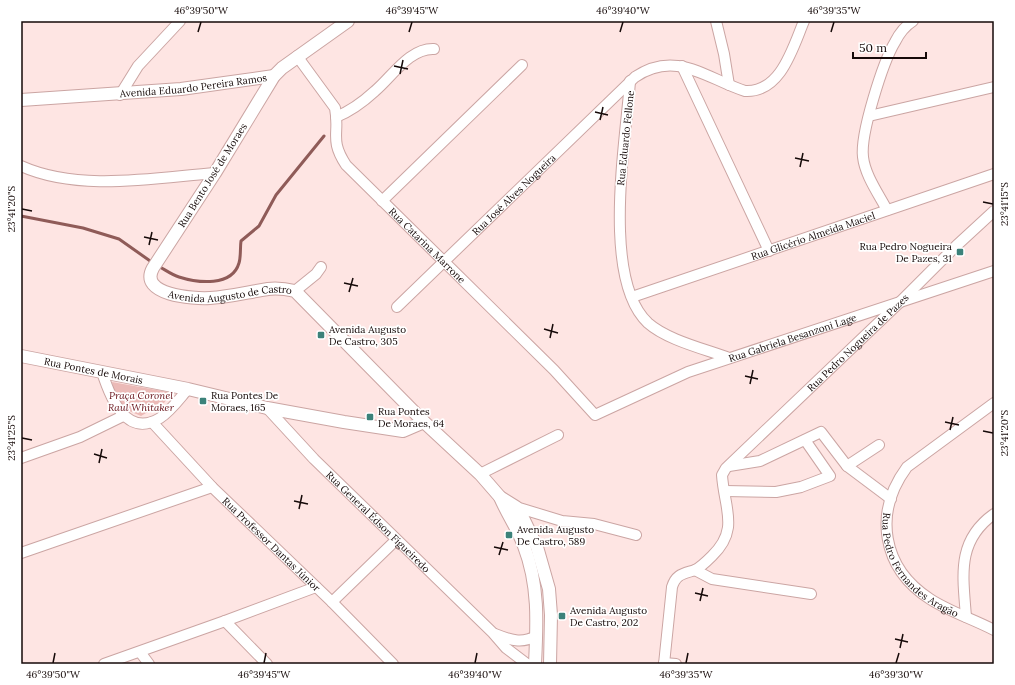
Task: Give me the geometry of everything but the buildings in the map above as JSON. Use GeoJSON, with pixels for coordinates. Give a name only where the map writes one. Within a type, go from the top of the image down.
{"type":"FeatureCollection","features":[{"type":"Feature","properties":{"kind":"street"},"geometry":{"type":"LineString","coordinates":[[120,95],[138,66],[180,21]]}},
{"type":"Feature","properties":{"kind":"street","name":"Avenida Eduardo Pereira Ramos"},"geometry":{"type":"LineString","coordinates":[[21,100],[120,95],[181,89],[274,76],[297,56],[348,21]]}},
{"type":"Feature","properties":{"kind":"street"},"geometry":{"type":"LineString","coordinates":[[716,21],[724,54],[729,85]]}},
{"type":"Feature","properties":{"kind":"street","name":"Rua Eduardo Fellone"},"geometry":{"type":"LineString","coordinates":[[729,358],[660,331],[648,323],[639,312],[632,297],[622,254],[619,208],[630,80],[642,72],[657,67],[682,66],[745,91],[753,92],[771,83],[780,72],[804,21]]}},
{"type":"Feature","properties":{"kind":"street"},"geometry":{"type":"LineString","coordinates":[[887,210],[869,177],[863,158],[862,146],[869,116],[894,43],[901,32],[913,21]]}},
{"type":"Feature","properties":{"kind":"street"},"geometry":{"type":"LineString","coordinates":[[336,117],[360,104],[411,57],[428,49],[434,49]]}},
{"type":"Feature","properties":{"kind":"street","name":"Rua Catarina Marrone"},"geometry":{"type":"LineString","coordinates":[[297,56],[335,108],[335,134],[338,154],[346,165],[554,370],[595,415]]}},
{"type":"Feature","properties":{"kind":"street"},"geometry":{"type":"LineString","coordinates":[[382,201],[522,65]]}},
{"type":"Feature","properties":{"kind":"street"},"geometry":{"type":"LineString","coordinates":[[682,66],[769,251]]}},
{"type":"Feature","properties":{"kind":"street","name":"Rua Bento José de Moraes"},"geometry":{"type":"LineString","coordinates":[[149,274],[215,173],[274,76]]}},
{"type":"Feature","properties":{"kind":"street","name":"Rua José Alves Nogueira"},"geometry":{"type":"LineString","coordinates":[[397,307],[630,80]]}},
{"type":"Feature","properties":{"kind":"street"},"geometry":{"type":"LineString","coordinates":[[869,116],[994,87]]}},
{"type":"Feature","properties":{"kind":"street"},"geometry":{"type":"LineString","coordinates":[[21,166],[57,178],[84,181],[215,173]]}},
{"type":"Feature","properties":{"kind":"street","name":"Rua Glicério Almeida Maciel"},"geometry":{"type":"LineString","coordinates":[[632,297],[994,174]]}},
{"type":"Feature","properties":{"kind":"street","name":"Rua Pedro Nogueira de Pazes"},"geometry":{"type":"LineString","coordinates":[[725,491],[722,475],[729,466],[994,211]]}},
{"type":"Feature","properties":{"kind":"street"},"geometry":{"type":"LineString","coordinates":[[295,291],[318,272],[321,267]]}},
{"type":"Feature","properties":{"kind":"street","name":"Rua Gabriela Besanzoni Lage"},"geometry":{"type":"LineString","coordinates":[[595,415],[665,382],[729,358],[898,304],[994,271]]}},
{"type":"Feature","properties":{"kind":"street","name":"Avenida Augusto de Castro"},"geometry":{"type":"LineString","coordinates":[[149,274],[153,286],[160,291],[191,298],[211,298],[268,289],[295,291],[424,422],[480,474],[500,497],[524,544],[532,569],[537,599],[535,664]]}},
{"type":"Feature","properties":{"kind":"street","name":"Rua Pontes de Morais"},"geometry":{"type":"LineString","coordinates":[[21,356],[188,388],[267,408],[344,422],[403,431],[424,422]]}},
{"type":"Feature","properties":{"kind":"street"},"geometry":{"type":"LineString","coordinates":[[102,372],[113,401],[123,416],[136,422],[152,422],[161,417],[188,388]]}},
{"type":"Feature","properties":{"kind":"street","name":"Rua Pedro Fernandes Aragão"},"geometry":{"type":"LineString","coordinates":[[994,403],[907,467],[899,478],[891,499],[886,521],[891,552],[898,568],[911,584],[930,599],[994,630]]}},
{"type":"Feature","properties":{"kind":"street","name":"Rua General Édson Figueiredo"},"geometry":{"type":"LineString","coordinates":[[267,408],[314,459],[396,540],[493,633],[506,648],[527,664]]}},
{"type":"Feature","properties":{"kind":"street"},"geometry":{"type":"LineString","coordinates":[[21,458],[80,438],[123,416]]}},
{"type":"Feature","properties":{"kind":"street","name":"Rua Professor Dantas Júnior"},"geometry":{"type":"LineString","coordinates":[[152,422],[212,487],[332,602],[393,664]]}},
{"type":"Feature","properties":{"kind":"street"},"geometry":{"type":"LineString","coordinates":[[729,466],[760,461],[821,432],[847,466],[891,499]]}},
{"type":"Feature","properties":{"kind":"street"},"geometry":{"type":"LineString","coordinates":[[480,474],[558,435]]}},
{"type":"Feature","properties":{"kind":"street"},"geometry":{"type":"LineString","coordinates":[[676,664],[664,663],[674,579],[679,574],[695,570],[705,563],[723,545],[727,536],[728,508],[725,491],[776,492],[801,487],[830,476],[806,440]]}},
{"type":"Feature","properties":{"kind":"street"},"geometry":{"type":"LineString","coordinates":[[847,466],[879,445]]}},
{"type":"Feature","properties":{"kind":"street"},"geometry":{"type":"LineString","coordinates":[[21,553],[212,487]]}},
{"type":"Feature","properties":{"kind":"street","name":"Avenida Augusto de Castro"},"geometry":{"type":"LineString","coordinates":[[500,497],[516,508],[533,537],[549,589],[551,615],[550,664]]}},
{"type":"Feature","properties":{"kind":"street"},"geometry":{"type":"LineString","coordinates":[[516,508],[562,521],[594,524],[636,536]]}},
{"type":"Feature","properties":{"kind":"street"},"geometry":{"type":"LineString","coordinates":[[966,617],[964,558],[969,542],[978,528],[994,514]]}},
{"type":"Feature","properties":{"kind":"street"},"geometry":{"type":"LineString","coordinates":[[332,602],[396,540]]}},
{"type":"Feature","properties":{"kind":"street"},"geometry":{"type":"LineString","coordinates":[[695,570],[712,580],[811,594]]}},
{"type":"Feature","properties":{"kind":"street"},"geometry":{"type":"LineString","coordinates":[[104,664],[316,587]]}},
{"type":"Feature","properties":{"kind":"street"},"geometry":{"type":"LineString","coordinates":[[225,621],[267,664]]}},
{"type":"Feature","properties":{"kind":"street","name":"Rua General Édson Figueiredo"},"geometry":{"type":"LineString","coordinates":[[493,633],[508,640],[519,641],[529,640],[536,636]]}},
{"type":"Feature","properties":{"kind":"street"},"geometry":{"type":"LineString","coordinates":[[140,652],[149,664]]}},
{"type":"Feature","properties":{"kind":"green space","name":"Praça Coronel Raul Whitaker"},"geometry":{"type":"Polygon","coordinates":[[[112,382],[168,392],[165,402],[141,416],[120,405],[115,396],[112,382]]]}},
{"type":"Feature","properties":{"kind":"waterway"},"geometry":{"type":"LineString","coordinates":[[158,266],[176,276],[195,281],[204,282],[222,280],[229,276],[235,271],[239,263],[241,241],[259,226],[276,195],[324,136]]}},
{"type":"Feature","properties":{"kind":"waterway"},"geometry":{"type":"LineString","coordinates":[[21,216],[83,228],[119,239],[153,263]]}},
{"type":"Feature","properties":{"kind":"place","name":"Rua Pedro Nogueira De Pazes, 31"},"geometry":{"type":"Point","coordinates":[960,252]}},
{"type":"Feature","properties":{"kind":"place","name":"Avenida Augusto De Castro, 305"},"geometry":{"type":"Point","coordinates":[321,335]}},
{"type":"Feature","properties":{"kind":"place","name":"Rua Pontes De Moraes, 165"},"geometry":{"type":"Point","coordinates":[203,401]}},
{"type":"Feature","properties":{"kind":"place","name":"Rua Pontes De Moraes, 64"},"geometry":{"type":"Point","coordinates":[370,417]}},
{"type":"Feature","properties":{"kind":"place","name":"Avenida Augusto De Castro, 589"},"geometry":{"type":"Point","coordinates":[509,535]}},
{"type":"Feature","properties":{"kind":"place","name":"Avenida Augusto De Castro, 202"},"geometry":{"type":"Point","coordinates":[562,616]}}]}
